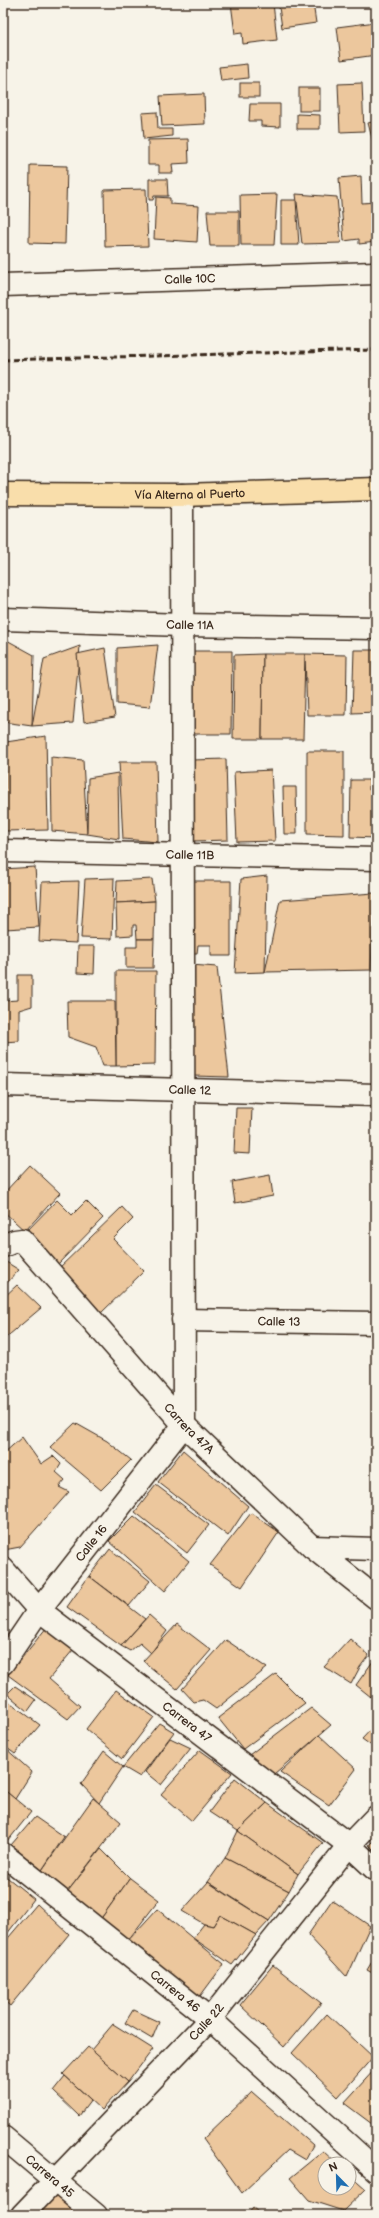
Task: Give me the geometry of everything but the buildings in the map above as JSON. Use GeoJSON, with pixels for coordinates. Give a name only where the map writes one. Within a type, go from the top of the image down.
{"type":"FeatureCollection","features":[{"type":"Feature","properties":{"kind":"main road","name":"Vía Alterna al Puerto"},"geometry":{"type":"LineString","coordinates":[[3,494],[182,495],[376,489]]}},
{"type":"Feature","properties":{"kind":"street","name":"Calle 10C"},"geometry":{"type":"LineString","coordinates":[[3,285],[376,273]]}},
{"type":"Feature","properties":{"kind":"street"},"geometry":{"type":"LineString","coordinates":[[182,495],[182,1090],[184,1425]]}},
{"type":"Feature","properties":{"kind":"street","name":"Calle 11A"},"geometry":{"type":"LineString","coordinates":[[3,618],[182,625],[376,628]]}},
{"type":"Feature","properties":{"kind":"street","name":"Calle 11B"},"geometry":{"type":"LineString","coordinates":[[3,850],[376,859]]}},
{"type":"Feature","properties":{"kind":"street","name":"Calle 12"},"geometry":{"type":"LineString","coordinates":[[3,1085],[376,1094]]}},
{"type":"Feature","properties":{"kind":"street","name":"Carrera 47A"},"geometry":{"type":"LineString","coordinates":[[12,1243],[184,1425],[312,1548],[376,1598]]}},
{"type":"Feature","properties":{"kind":"street","name":"Calle 13"},"geometry":{"type":"LineString","coordinates":[[183,1320],[376,1323]]}},
{"type":"Feature","properties":{"kind":"street","name":"Calle 16"},"geometry":{"type":"LineString","coordinates":[[3,1663],[39,1610],[184,1425]]}},
{"type":"Feature","properties":{"kind":"street"},"geometry":{"type":"LineString","coordinates":[[312,1548],[376,1549]]}},
{"type":"Feature","properties":{"kind":"street","name":"Carrera 47"},"geometry":{"type":"LineString","coordinates":[[3,1569],[39,1610],[350,1845],[376,1870]]}},
{"type":"Feature","properties":{"kind":"street","name":"Calle 22"},"geometry":{"type":"LineString","coordinates":[[22,2215],[210,2019],[350,1845],[376,1817]]}},
{"type":"Feature","properties":{"kind":"street","name":"Carrera 46"},"geometry":{"type":"LineString","coordinates":[[3,1854],[210,2019],[376,2170]]}},
{"type":"Feature","properties":{"kind":"street","name":"Carrera 45"},"geometry":{"type":"LineString","coordinates":[[3,2137],[96,2215]]}},
{"type":"Feature","properties":{"kind":"railway"},"geometry":{"type":"LineString","coordinates":[[3,360],[376,350]]}}]}
